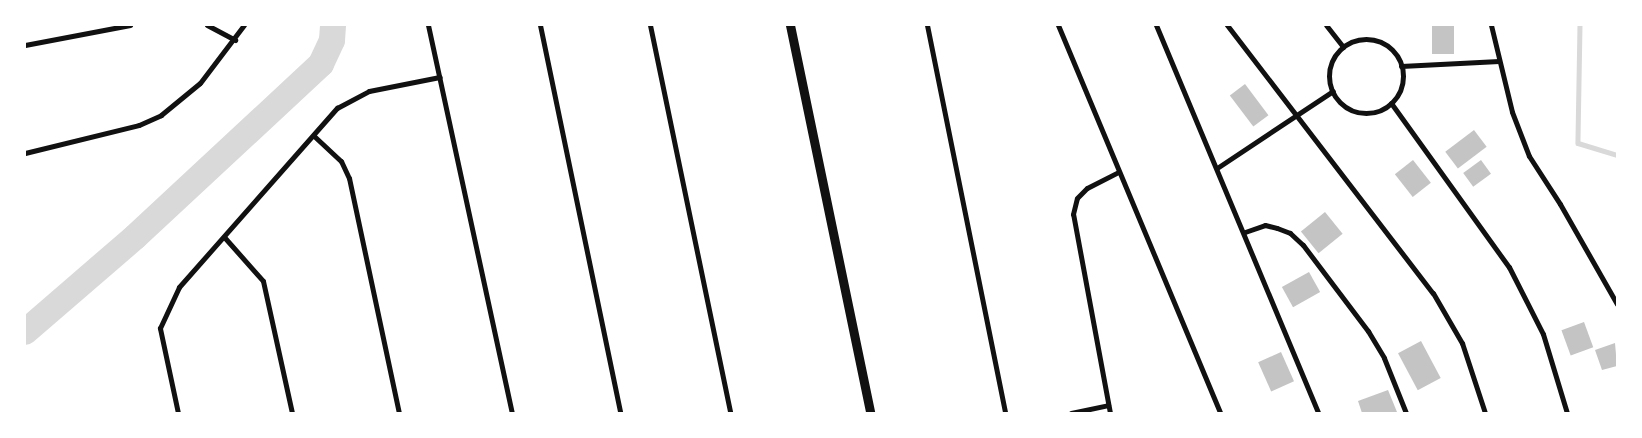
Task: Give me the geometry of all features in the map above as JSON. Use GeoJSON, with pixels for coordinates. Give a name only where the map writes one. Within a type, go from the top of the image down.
{"type":"FeatureCollection","features":[{"type":"Feature","properties":{"kind":"street"},"geometry":{"type":"LineString","coordinates":[[25,45],[130,25]]}},
{"type":"Feature","properties":{"kind":"street"},"geometry":{"type":"LineString","coordinates":[[207,25],[234,40]]}},
{"type":"Feature","properties":{"kind":"street"},"geometry":{"type":"LineString","coordinates":[[25,152],[139,125],[161,115],[200,83],[244,25]]}},
{"type":"Feature","properties":{"kind":"street"},"geometry":{"type":"LineString","coordinates":[[428,25],[512,413]]}},
{"type":"Feature","properties":{"kind":"street"},"geometry":{"type":"LineString","coordinates":[[540,25],[620,413]]}},
{"type":"Feature","properties":{"kind":"street"},"geometry":{"type":"LineString","coordinates":[[650,25],[730,413]]}},
{"type":"Feature","properties":{"kind":"street"},"geometry":{"type":"LineString","coordinates":[[790,25],[870,413]]}},
{"type":"Feature","properties":{"kind":"street"},"geometry":{"type":"LineString","coordinates":[[927,25],[1005,413]]}},
{"type":"Feature","properties":{"kind":"street"},"geometry":{"type":"LineString","coordinates":[[1058,25],[1220,413]]}},
{"type":"Feature","properties":{"kind":"street"},"geometry":{"type":"LineString","coordinates":[[1156,25],[1245,232],[1318,413]]}},
{"type":"Feature","properties":{"kind":"street"},"geometry":{"type":"LineString","coordinates":[[1227,25],[1433,294],[1462,343],[1485,413]]}},
{"type":"Feature","properties":{"kind":"street"},"geometry":{"type":"LineString","coordinates":[[1326,25],[1343,47]]}},
{"type":"Feature","properties":{"kind":"street"},"geometry":{"type":"LineString","coordinates":[[1491,25],[1512,112],[1529,156],[1560,204],[1617,304]]}},
{"type":"Feature","properties":{"kind":"street"},"geometry":{"type":"LineString","coordinates":[[1361,40],[1374,40],[1395,54],[1401,66],[1400,90],[1391,103],[1381,110],[1360,112],[1348,108],[1332,91],[1330,70],[1343,47],[1361,40]]}},
{"type":"Feature","properties":{"kind":"street"},"geometry":{"type":"LineString","coordinates":[[1401,66],[1499,61]]}},
{"type":"Feature","properties":{"kind":"street"},"geometry":{"type":"LineString","coordinates":[[178,413],[160,328],[179,286],[225,238],[337,108],[352,97],[440,77]]}},
{"type":"Feature","properties":{"kind":"street"},"geometry":{"type":"LineString","coordinates":[[1217,168],[1332,91]]}},
{"type":"Feature","properties":{"kind":"street"},"geometry":{"type":"LineString","coordinates":[[1391,103],[1488,234],[1509,267],[1543,334],[1567,413]]}},
{"type":"Feature","properties":{"kind":"street"},"geometry":{"type":"LineString","coordinates":[[314,136],[341,160],[349,178],[399,413]]}},
{"type":"Feature","properties":{"kind":"street"},"geometry":{"type":"LineString","coordinates":[[1110,413],[1073,214],[1077,198],[1086,188],[1118,172]]}},
{"type":"Feature","properties":{"kind":"street"},"geometry":{"type":"LineString","coordinates":[[1245,232],[1266,226],[1277,228],[1290,233],[1303,245],[1372,338],[1384,358],[1406,413]]}},
{"type":"Feature","properties":{"kind":"street"},"geometry":{"type":"LineString","coordinates":[[225,238],[263,281],[292,413]]}},
{"type":"Feature","properties":{"kind":"street"},"geometry":{"type":"LineString","coordinates":[[1071,413],[1108,405]]}},
{"type":"Feature","properties":{"kind":"building"},"geometry":{"type":"Polygon","coordinates":[[[1432,25],[1454,25],[1454,54],[1432,54],[1432,25]]]}},
{"type":"Feature","properties":{"kind":"building"},"geometry":{"type":"Polygon","coordinates":[[[1245,84],[1268,115],[1253,127],[1230,95],[1245,84]]]}},
{"type":"Feature","properties":{"kind":"building"},"geometry":{"type":"Polygon","coordinates":[[[1474,130],[1487,147],[1458,168],[1445,152],[1474,130]]]}},
{"type":"Feature","properties":{"kind":"building"},"geometry":{"type":"Polygon","coordinates":[[[1413,160],[1431,183],[1413,197],[1395,174],[1413,160]]]}},
{"type":"Feature","properties":{"kind":"building"},"geometry":{"type":"Polygon","coordinates":[[[1481,160],[1491,174],[1473,187],[1463,173],[1481,160]]]}},
{"type":"Feature","properties":{"kind":"building"},"geometry":{"type":"Polygon","coordinates":[[[1325,212],[1343,234],[1319,253],[1301,232],[1325,212]]]}},
{"type":"Feature","properties":{"kind":"building"},"geometry":{"type":"Polygon","coordinates":[[[1309,272],[1320,292],[1293,307],[1282,287],[1309,272]]]}},
{"type":"Feature","properties":{"kind":"building"},"geometry":{"type":"Polygon","coordinates":[[[1584,322],[1593,347],[1571,356],[1561,330],[1584,322]]]}},
{"type":"Feature","properties":{"kind":"building"},"geometry":{"type":"Polygon","coordinates":[[[1421,341],[1441,378],[1418,390],[1398,353],[1421,341]]]}},
{"type":"Feature","properties":{"kind":"building"},"geometry":{"type":"Polygon","coordinates":[[[1615,343],[1617,366],[1602,370],[1595,350],[1615,343]]]}},
{"type":"Feature","properties":{"kind":"building"},"geometry":{"type":"Polygon","coordinates":[[[1281,352],[1294,381],[1271,391],[1258,362],[1281,352]]]}},
{"type":"Feature","properties":{"kind":"building"},"geometry":{"type":"Polygon","coordinates":[[[1388,390],[1397,412],[1362,413],[1358,401],[1388,390]]]}},
{"type":"Feature","properties":{"kind":"waterway"},"geometry":{"type":"LineString","coordinates":[[25,332],[135,237],[321,64],[332,40],[333,25]]}},
{"type":"Feature","properties":{"kind":"waterway"},"geometry":{"type":"LineString","coordinates":[[1580,25],[1578,143],[1617,155]]}}]}
